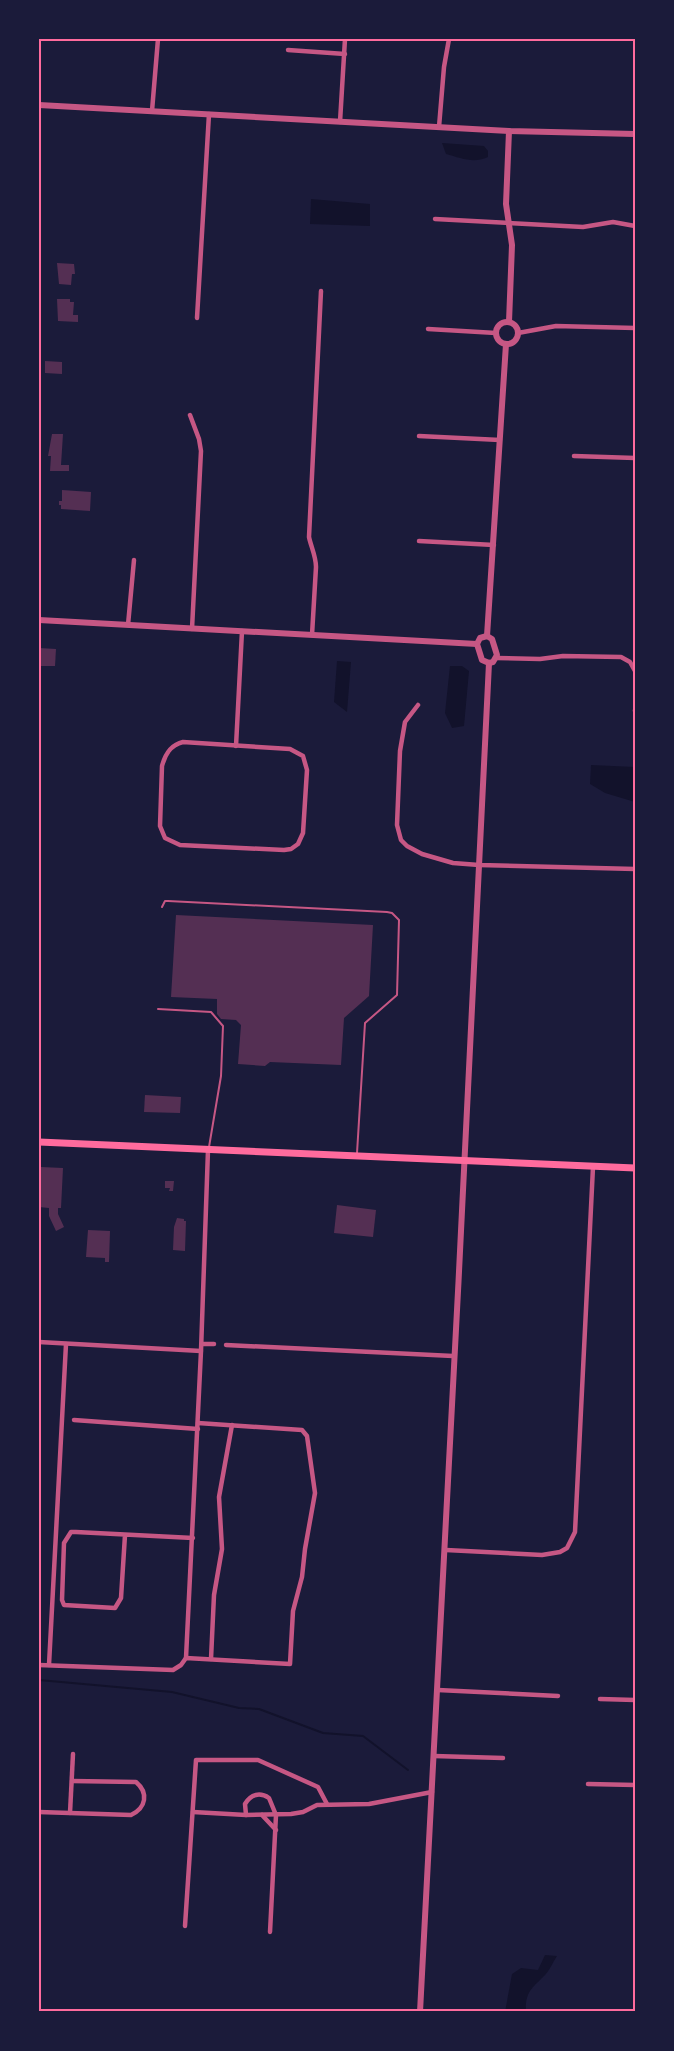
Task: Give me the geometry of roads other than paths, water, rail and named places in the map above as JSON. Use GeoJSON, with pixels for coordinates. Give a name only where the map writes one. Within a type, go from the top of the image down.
{"type":"FeatureCollection","features":[{"type":"Feature","properties":{"kind":"main road"},"geometry":{"type":"LineString","coordinates":[[39,1142],[635,1168]]}},
{"type":"Feature","properties":{"kind":"street"},"geometry":{"type":"LineString","coordinates":[[152,111],[158,39]]}},
{"type":"Feature","properties":{"kind":"street"},"geometry":{"type":"LineString","coordinates":[[340,122],[345,39]]}},
{"type":"Feature","properties":{"kind":"street"},"geometry":{"type":"LineString","coordinates":[[439,127],[444,67],[449,39]]}},
{"type":"Feature","properties":{"kind":"street"},"geometry":{"type":"LineString","coordinates":[[288,50],[345,54]]}},
{"type":"Feature","properties":{"kind":"street"},"geometry":{"type":"LineString","coordinates":[[39,105],[509,131],[635,134]]}},
{"type":"Feature","properties":{"kind":"street"},"geometry":{"type":"LineString","coordinates":[[197,318],[209,114]]}},
{"type":"Feature","properties":{"kind":"street"},"geometry":{"type":"LineString","coordinates":[[509,131],[506,204],[512,245],[509,322]]}},
{"type":"Feature","properties":{"kind":"street"},"geometry":{"type":"LineString","coordinates":[[435,219],[583,227],[613,222],[635,226]]}},
{"type":"Feature","properties":{"kind":"street"},"geometry":{"type":"LineString","coordinates":[[312,635],[316,557],[309,537],[321,291]]}},
{"type":"Feature","properties":{"kind":"street"},"geometry":{"type":"LineString","coordinates":[[509,322],[514,324],[518,333],[516,340],[506,344],[500,341],[496,333],[501,324],[509,322]]}},
{"type":"Feature","properties":{"kind":"street"},"geometry":{"type":"LineString","coordinates":[[518,333],[556,326],[635,328]]}},
{"type":"Feature","properties":{"kind":"street"},"geometry":{"type":"LineString","coordinates":[[428,329],[496,333]]}},
{"type":"Feature","properties":{"kind":"street"},"geometry":{"type":"LineString","coordinates":[[487,636],[506,344]]}},
{"type":"Feature","properties":{"kind":"street"},"geometry":{"type":"LineString","coordinates":[[190,415],[201,451],[192,629]]}},
{"type":"Feature","properties":{"kind":"street"},"geometry":{"type":"LineString","coordinates":[[419,436],[500,440]]}},
{"type":"Feature","properties":{"kind":"street"},"geometry":{"type":"LineString","coordinates":[[574,456],[635,458]]}},
{"type":"Feature","properties":{"kind":"street"},"geometry":{"type":"LineString","coordinates":[[419,541],[494,545]]}},
{"type":"Feature","properties":{"kind":"street"},"geometry":{"type":"LineString","coordinates":[[128,625],[134,560]]}},
{"type":"Feature","properties":{"kind":"street"},"geometry":{"type":"LineString","coordinates":[[39,620],[477,644]]}},
{"type":"Feature","properties":{"kind":"street"},"geometry":{"type":"LineString","coordinates":[[236,746],[242,631]]}},
{"type":"Feature","properties":{"kind":"street"},"geometry":{"type":"LineString","coordinates":[[489,663],[482,660],[477,644],[480,638],[487,636],[492,639],[496,658]]}},
{"type":"Feature","properties":{"kind":"street"},"geometry":{"type":"LineString","coordinates":[[489,663],[496,658],[621,657],[630,662],[635,671]]}},
{"type":"Feature","properties":{"kind":"street"},"geometry":{"type":"LineString","coordinates":[[420,2012],[446,1550],[453,1356],[465,1162],[489,663]]}},
{"type":"Feature","properties":{"kind":"street"},"geometry":{"type":"LineString","coordinates":[[418,705],[407,718],[402,732],[397,820],[401,840],[410,849],[453,863],[635,869]]}},
{"type":"Feature","properties":{"kind":"street"},"geometry":{"type":"LineString","coordinates":[[183,742],[236,746],[290,748],[303,756],[307,770],[303,833],[298,844],[291,849],[180,845],[165,838],[160,826],[162,766],[167,752],[183,742]]}},
{"type":"Feature","properties":{"kind":"street"},"geometry":{"type":"LineString","coordinates":[[39,1665],[173,1671],[186,1658],[202,1344],[208,1150]]}},
{"type":"Feature","properties":{"kind":"street"},"geometry":{"type":"LineString","coordinates":[[446,1550],[550,1554],[567,1548],[575,1532],[593,1167]]}},
{"type":"Feature","properties":{"kind":"street"},"geometry":{"type":"LineString","coordinates":[[39,1342],[201,1351]]}},
{"type":"Feature","properties":{"kind":"street"},"geometry":{"type":"LineString","coordinates":[[49,1665],[66,1344]]}},
{"type":"Feature","properties":{"kind":"street"},"geometry":{"type":"LineString","coordinates":[[202,1344],[214,1344]]}},
{"type":"Feature","properties":{"kind":"street"},"geometry":{"type":"LineString","coordinates":[[226,1345],[453,1356]]}},
{"type":"Feature","properties":{"kind":"street"},"geometry":{"type":"LineString","coordinates":[[74,1420],[198,1426],[232,1425],[302,1430],[307,1436],[315,1493],[302,1577],[293,1611],[290,1664],[186,1658]]}},
{"type":"Feature","properties":{"kind":"street"},"geometry":{"type":"LineString","coordinates":[[211,1659],[214,1595],[222,1549],[219,1497],[232,1425]]}},
{"type":"Feature","properties":{"kind":"street"},"geometry":{"type":"LineString","coordinates":[[125,1535],[119,1603],[115,1608],[110,1610],[67,1607],[62,1600],[64,1543],[71,1532],[193,1538]]}},
{"type":"Feature","properties":{"kind":"street"},"geometry":{"type":"LineString","coordinates":[[438,1690],[558,1696]]}},
{"type":"Feature","properties":{"kind":"street"},"geometry":{"type":"LineString","coordinates":[[600,1699],[635,1700]]}},
{"type":"Feature","properties":{"kind":"street"},"geometry":{"type":"LineString","coordinates":[[70,1813],[73,1754]]}},
{"type":"Feature","properties":{"kind":"street"},"geometry":{"type":"LineString","coordinates":[[434,1756],[503,1758]]}},
{"type":"Feature","properties":{"kind":"street"},"geometry":{"type":"LineString","coordinates":[[185,1926],[196,1760],[258,1760],[318,1787],[327,1804]]}},
{"type":"Feature","properties":{"kind":"street"},"geometry":{"type":"LineString","coordinates":[[39,1812],[130,1815],[140,1809],[144,1797],[142,1789],[136,1782],[72,1780]]}},
{"type":"Feature","properties":{"kind":"street"},"geometry":{"type":"LineString","coordinates":[[588,1784],[635,1785]]}},
{"type":"Feature","properties":{"kind":"street"},"geometry":{"type":"LineString","coordinates":[[193,1812],[276,1815],[303,1812],[318,1805],[369,1804],[432,1792]]}},
{"type":"Feature","properties":{"kind":"street"},"geometry":{"type":"LineString","coordinates":[[246,1815],[245,1804],[253,1796],[259,1794],[269,1798],[276,1815],[270,1932]]}},
{"type":"Feature","properties":{"kind":"street"},"geometry":{"type":"LineString","coordinates":[[262,1815],[276,1830]]}},
{"type":"Feature","properties":{"kind":"lane"},"geometry":{"type":"LineString","coordinates":[[162,907],[165,901],[168,901],[387,912],[397,916],[399,920],[397,995],[365,1023],[356,1157]]}},
{"type":"Feature","properties":{"kind":"lane"},"geometry":{"type":"LineString","coordinates":[[158,1009],[211,1012],[223,1026],[221,1076],[208,1150]]}},
{"type":"Feature","properties":{"kind":"waterway"},"geometry":{"type":"LineString","coordinates":[[39,1680],[172,1692],[239,1708],[259,1709],[323,1733],[363,1736],[408,1770]]}}]}
